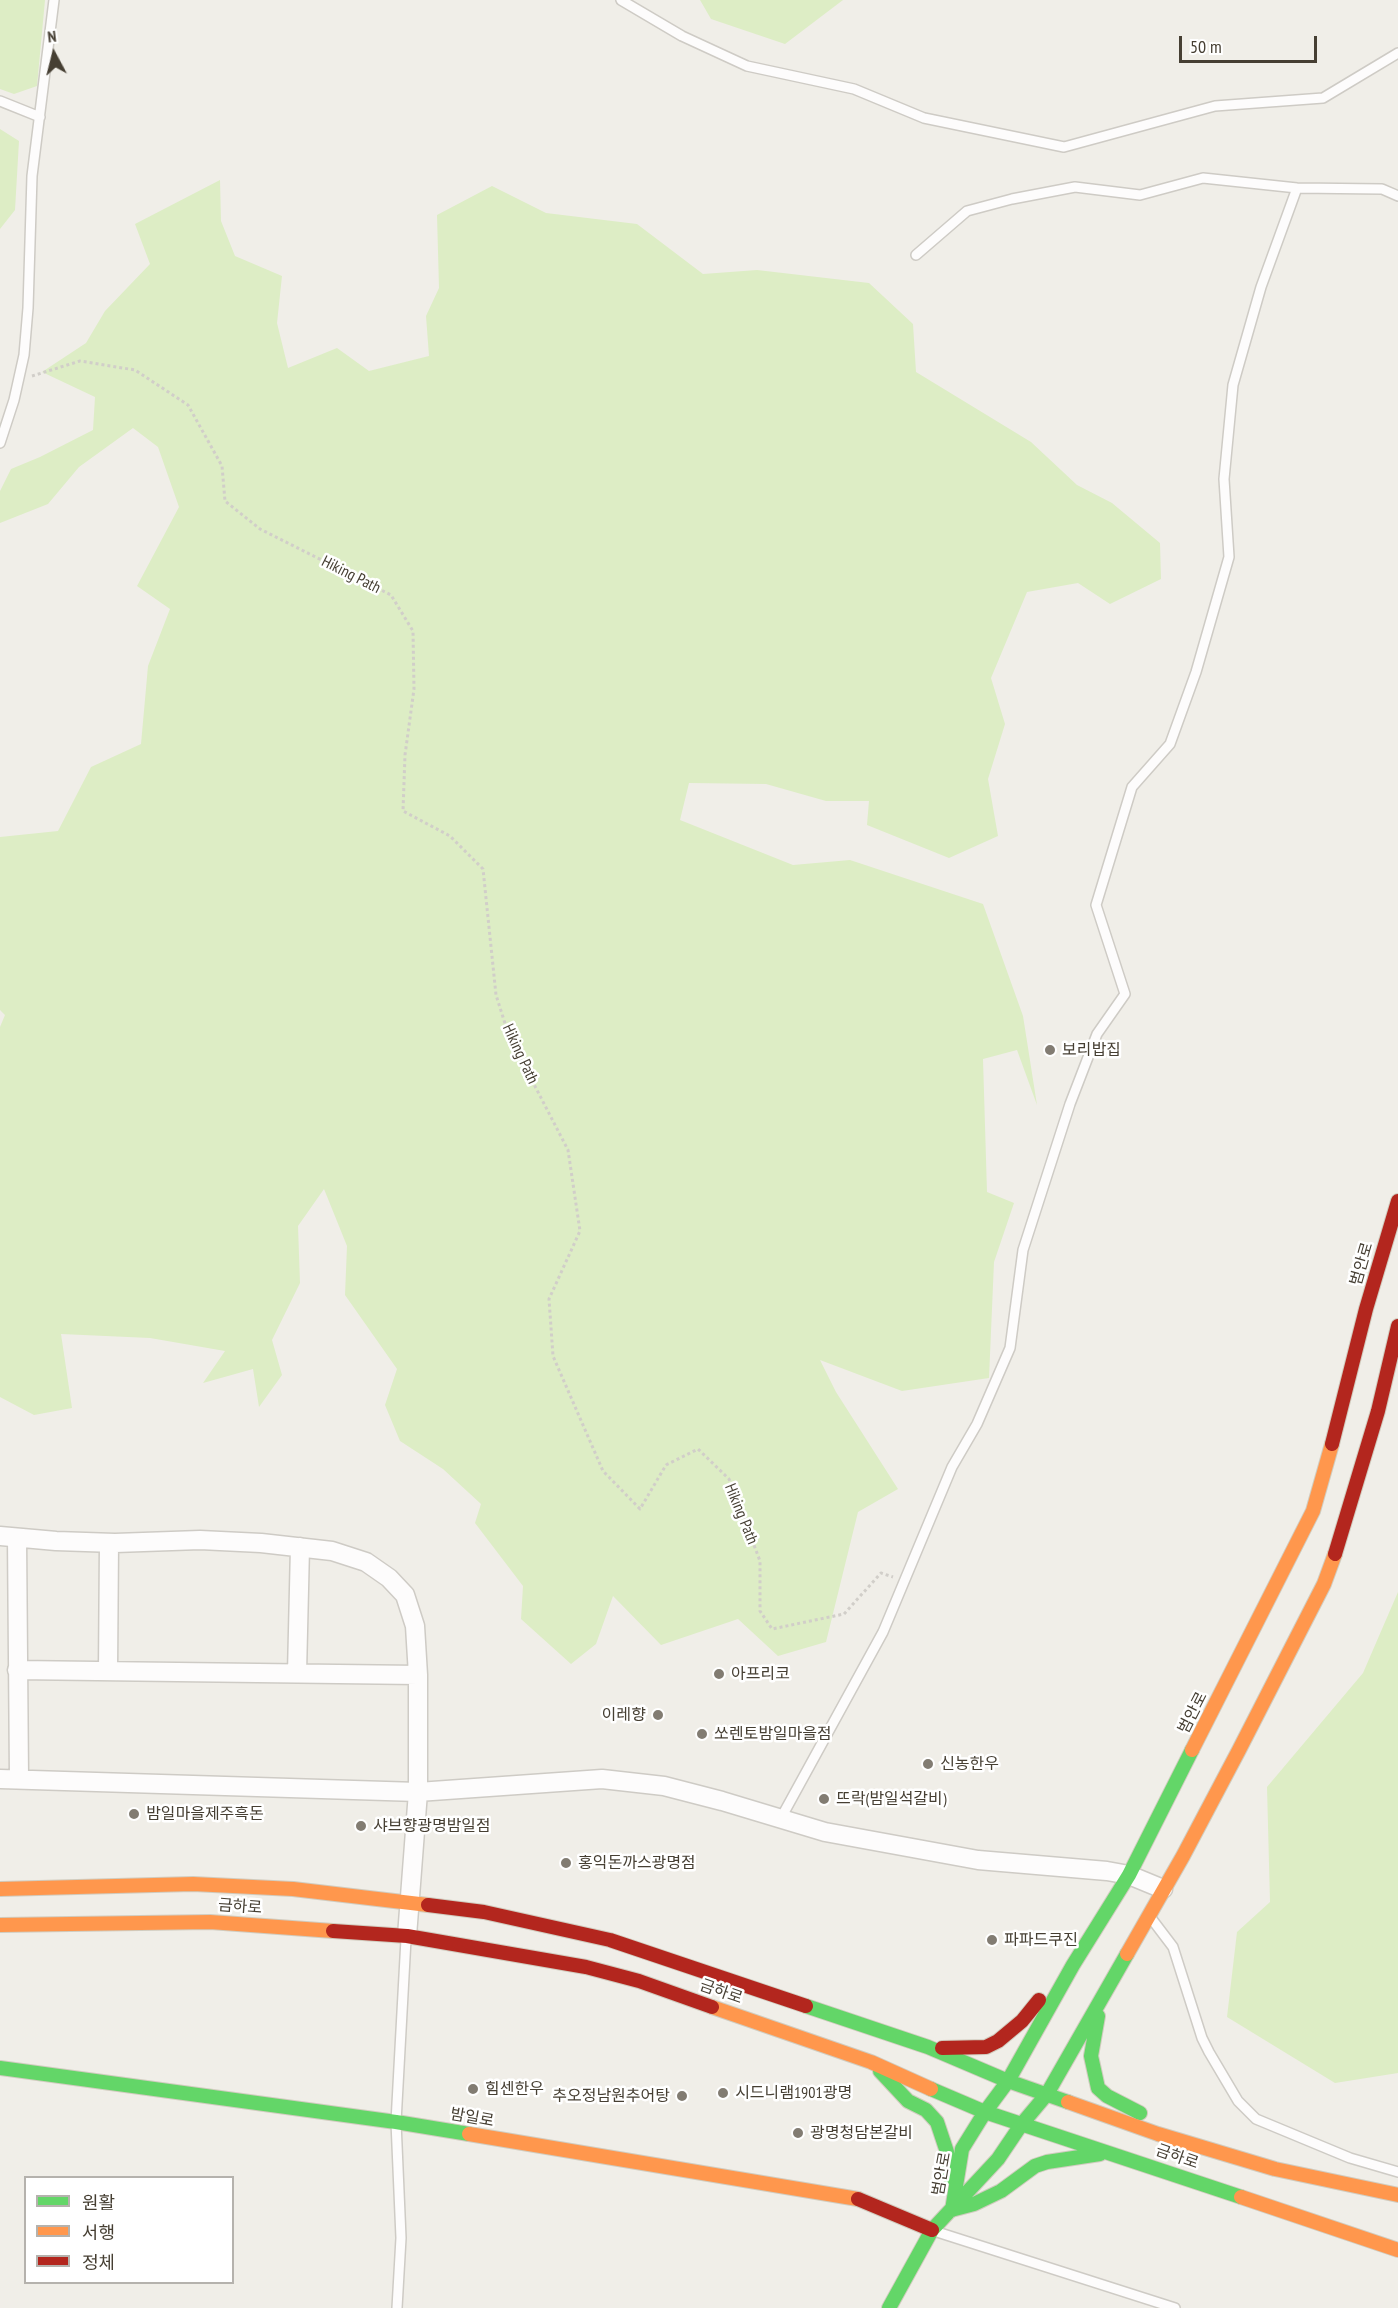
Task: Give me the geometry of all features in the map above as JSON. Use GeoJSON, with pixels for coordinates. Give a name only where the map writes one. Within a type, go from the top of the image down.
{"type":"FeatureCollection","features":[{"type":"Feature","properties":{"kind":"main road","name":"범안로"},"geometry":{"type":"LineString","coordinates":[[952,2210],[962,2149],[1008,2080],[1073,1965],[1129,1875],[1313,1511],[1366,1309],[1398,1201]]}},
{"type":"Feature","properties":{"kind":"main road","name":"범안로"},"geometry":{"type":"LineString","coordinates":[[889,2308],[932,2230],[998,2159],[1021,2124],[1047,2094],[1239,1750],[1324,1584],[1342,1534],[1378,1411],[1398,1326]]}},
{"type":"Feature","properties":{"kind":"main road","name":"금하로"},"geometry":{"type":"LineString","coordinates":[[0,1889],[193,1884],[293,1889],[484,1912],[610,1940],[928,2047],[1008,2080],[1158,2134],[1275,2169],[1398,2195]]}},
{"type":"Feature","properties":{"kind":"main road","name":"금하로"},"geometry":{"type":"LineString","coordinates":[[0,1925],[210,1922],[406,1936],[586,1967],[639,1981],[871,2062],[985,2112],[1111,2152],[1398,2250]]}},
{"type":"Feature","properties":{"kind":"main road"},"geometry":{"type":"LineString","coordinates":[[928,2047],[986,2047],[998,2041],[1022,2022],[1038,2001],[1073,1965]]}},
{"type":"Feature","properties":{"kind":"main road"},"geometry":{"type":"LineString","coordinates":[[1100,2000],[1091,2056],[1098,2088],[1107,2096],[1140,2113],[1158,2134]]}},
{"type":"Feature","properties":{"kind":"main road"},"geometry":{"type":"LineString","coordinates":[[871,2062],[908,2101],[926,2110],[938,2122],[947,2152],[952,2210],[974,2204],[1001,2191],[1035,2166],[1074,2156],[1111,2152]]}},
{"type":"Feature","properties":{"kind":"main road","name":"밤일로"},"geometry":{"type":"LineString","coordinates":[[0,2068],[396,2122],[860,2199],[932,2230]]}},
{"type":"Feature","properties":{"kind":"street"},"geometry":{"type":"LineString","coordinates":[[19,1778],[17,1670],[8,1537],[109,1543],[200,1540],[332,1551],[366,1562],[389,1578],[405,1595],[415,1626],[418,1675],[418,1792],[406,1936]]}},
{"type":"Feature","properties":{"kind":"street"},"geometry":{"type":"LineString","coordinates":[[108,1671],[109,1543]]}},
{"type":"Feature","properties":{"kind":"street"},"geometry":{"type":"LineString","coordinates":[[297,1673],[300,1547]]}},
{"type":"Feature","properties":{"kind":"street"},"geometry":{"type":"LineString","coordinates":[[17,1670],[418,1675]]}},
{"type":"Feature","properties":{"kind":"street"},"geometry":{"type":"LineString","coordinates":[[0,1779],[418,1792],[602,1779],[664,1786],[825,1832],[978,1860],[1107,1871],[1129,1875],[1163,1889]]}},
{"type":"Feature","properties":{"kind":"lane"},"geometry":{"type":"LineString","coordinates":[[0,443],[14,400],[24,355],[28,308],[32,176],[54,0]]}},
{"type":"Feature","properties":{"kind":"lane"},"geometry":{"type":"LineString","coordinates":[[621,0],[682,36],[747,66],[854,89],[924,118],[1064,147],[1215,106],[1323,98],[1398,53]]}},
{"type":"Feature","properties":{"kind":"lane"},"geometry":{"type":"LineString","coordinates":[[0,101],[40,117]]}},
{"type":"Feature","properties":{"kind":"lane"},"geometry":{"type":"LineString","coordinates":[[916,255],[967,211],[1012,199],[1075,187],[1140,195],[1203,177],[1297,188],[1382,189],[1398,196]]}},
{"type":"Feature","properties":{"kind":"lane"},"geometry":{"type":"LineString","coordinates":[[780,1818],[883,1632],[952,1467],[977,1424],[1010,1348],[1023,1250],[1070,1104],[1097,1034],[1125,994],[1096,905],[1132,787],[1170,744],[1196,672],[1229,557],[1224,479],[1233,385],[1261,286],[1297,188]]}},
{"type":"Feature","properties":{"kind":"lane"},"geometry":{"type":"LineString","coordinates":[[1148,1916],[1173,1947],[1202,2038],[1238,2101],[1256,2119],[1350,2158],[1398,2172]]}},
{"type":"Feature","properties":{"kind":"lane"},"geometry":{"type":"LineString","coordinates":[[397,2308],[401,2238],[396,2122],[406,1936]]}},
{"type":"Feature","properties":{"kind":"lane"},"geometry":{"type":"LineString","coordinates":[[932,2230],[1175,2308]]}},
{"type":"Feature","properties":{"kind":"path","name":"Hiking Path"},"geometry":{"type":"LineString","coordinates":[[18,380],[80,361],[135,370],[188,405],[222,466],[225,501],[260,529],[391,595],[413,631],[414,689],[405,755],[403,812],[450,836],[483,869],[488,928],[499,1005],[508,1036],[568,1150],[580,1231],[549,1299],[553,1356],[603,1471],[640,1509],[666,1466],[698,1449],[729,1479],[760,1561],[760,1611],[772,1629],[844,1614],[881,1573],[904,1582]]}},
{"type":"Feature","properties":{"kind":"green space"},"geometry":{"type":"Polygon","coordinates":[[[0,0],[45,0],[37,86],[14,94],[0,89],[0,0]]]}},
{"type":"Feature","properties":{"kind":"green space"},"geometry":{"type":"Polygon","coordinates":[[[700,0],[843,0],[785,44],[711,19],[700,0]]]}},
{"type":"Feature","properties":{"kind":"green space"},"geometry":{"type":"Polygon","coordinates":[[[0,129],[19,141],[15,210],[0,229],[0,129]]]}},
{"type":"Feature","properties":{"kind":"green space"},"geometry":{"type":"Polygon","coordinates":[[[220,180],[221,221],[235,256],[282,276],[277,323],[288,368],[337,348],[369,371],[429,356],[426,316],[439,288],[437,215],[492,186],[546,213],[637,224],[703,274],[757,270],[869,283],[913,324],[916,372],[1031,442],[1077,485],[1112,503],[1160,543],[1161,579],[1110,604],[1078,583],[1027,592],[991,678],[1005,724],[988,779],[998,836],[949,858],[867,825],[869,801],[826,801],[766,784],[689,783],[680,820],[793,865],[850,860],[983,904],[1023,1016],[1037,1105],[1017,1050],[983,1059],[987,1192],[1014,1203],[994,1262],[989,1378],[902,1391],[820,1360],[836,1392],[898,1489],[858,1512],[826,1642],[778,1656],[738,1619],[661,1645],[613,1596],[596,1644],[571,1664],[521,1619],[523,1586],[475,1523],[481,1504],[443,1469],[400,1441],[385,1405],[397,1369],[345,1295],[347,1246],[324,1189],[298,1226],[300,1283],[272,1340],[282,1375],[259,1407],[253,1369],[203,1383],[225,1351],[150,1338],[61,1334],[72,1408],[34,1415],[0,1397],[0,1027],[5,1015],[0,1010],[0,837],[58,831],[91,767],[141,744],[148,666],[170,609],[137,586],[179,507],[158,447],[133,428],[79,467],[48,504],[0,523],[0,491],[11,469],[93,430],[95,397],[42,372],[86,343],[105,311],[150,264],[135,224],[220,180]]]}},
{"type":"Feature","properties":{"kind":"green space"},"geometry":{"type":"Polygon","coordinates":[[[1398,1592],[1398,2073],[1335,2083],[1227,2017],[1237,1932],[1270,1902],[1267,1787],[1363,1673],[1398,1592]]]}},
{"type":"Feature","properties":{"kind":"traffic: fast"},"geometry":{"type":"LineString","coordinates":[[952,2210],[962,2149],[1008,2081],[1073,1965],[1129,1875],[1192,1750]]}},
{"type":"Feature","properties":{"kind":"traffic: fast"},"geometry":{"type":"LineString","coordinates":[[889,2308],[932,2230],[998,2159],[1021,2125],[1047,2094],[1127,1954]]}},
{"type":"Feature","properties":{"kind":"traffic: fast"},"geometry":{"type":"LineString","coordinates":[[806,2006],[928,2047],[1008,2081],[1068,2102]]}},
{"type":"Feature","properties":{"kind":"traffic: fast"},"geometry":{"type":"LineString","coordinates":[[1098,2016],[1091,2056],[1098,2088],[1107,2096],[1140,2113]]}},
{"type":"Feature","properties":{"kind":"traffic: fast"},"geometry":{"type":"LineString","coordinates":[[0,2068],[469,2134]]}},
{"type":"Feature","properties":{"kind":"traffic: fast"},"geometry":{"type":"LineString","coordinates":[[880,2071],[908,2101],[926,2110],[937,2122],[947,2152],[949,2177]]}},
{"type":"Feature","properties":{"kind":"traffic: fast"},"geometry":{"type":"LineString","coordinates":[[931,2089],[985,2112],[1241,2197]]}},
{"type":"Feature","properties":{"kind":"traffic: fast"},"geometry":{"type":"LineString","coordinates":[[955,2209],[974,2204],[1001,2191],[1035,2166],[1100,2154]]}},
{"type":"Feature","properties":{"kind":"traffic: slow"},"geometry":{"type":"LineString","coordinates":[[1192,1750],[1313,1511],[1332,1444]]}},
{"type":"Feature","properties":{"kind":"traffic: slow"},"geometry":{"type":"LineString","coordinates":[[1127,1954],[1183,1856],[1239,1750],[1324,1584],[1335,1554]]}},
{"type":"Feature","properties":{"kind":"traffic: slow"},"geometry":{"type":"LineString","coordinates":[[0,1889],[193,1884],[293,1889],[428,1905]]}},
{"type":"Feature","properties":{"kind":"traffic: slow"},"geometry":{"type":"LineString","coordinates":[[0,1925],[210,1922],[333,1931]]}},
{"type":"Feature","properties":{"kind":"traffic: slow"},"geometry":{"type":"LineString","coordinates":[[712,2007],[871,2062],[931,2089]]}},
{"type":"Feature","properties":{"kind":"traffic: slow"},"geometry":{"type":"LineString","coordinates":[[1068,2102],[1158,2134],[1275,2169],[1398,2195]]}},
{"type":"Feature","properties":{"kind":"traffic: slow"},"geometry":{"type":"LineString","coordinates":[[469,2134],[858,2199]]}},
{"type":"Feature","properties":{"kind":"traffic: slow"},"geometry":{"type":"LineString","coordinates":[[1241,2197],[1398,2250]]}},
{"type":"Feature","properties":{"kind":"traffic: jam"},"geometry":{"type":"LineString","coordinates":[[1332,1444],[1366,1309],[1398,1201]]}},
{"type":"Feature","properties":{"kind":"traffic: jam"},"geometry":{"type":"LineString","coordinates":[[1335,1554],[1378,1411],[1398,1326]]}},
{"type":"Feature","properties":{"kind":"traffic: jam"},"geometry":{"type":"LineString","coordinates":[[428,1905],[484,1912],[610,1940],[806,2006]]}},
{"type":"Feature","properties":{"kind":"traffic: jam"},"geometry":{"type":"LineString","coordinates":[[333,1931],[407,1936],[586,1967],[639,1981],[712,2007]]}},
{"type":"Feature","properties":{"kind":"traffic: jam"},"geometry":{"type":"LineString","coordinates":[[942,2048],[986,2047],[998,2041],[1022,2021],[1039,2000]]}},
{"type":"Feature","properties":{"kind":"traffic: jam"},"geometry":{"type":"LineString","coordinates":[[858,2199],[932,2230]]}},
{"type":"Feature","properties":{"kind":"place","name":"보리밥집"},"geometry":{"type":"Point","coordinates":[1050,1050]}},
{"type":"Feature","properties":{"kind":"place","name":"아프리코"},"geometry":{"type":"Point","coordinates":[719,1674]}},
{"type":"Feature","properties":{"kind":"place","name":"이레향"},"geometry":{"type":"Point","coordinates":[658,1715]}},
{"type":"Feature","properties":{"kind":"place","name":"쏘렌토밤일마을점"},"geometry":{"type":"Point","coordinates":[702,1734]}},
{"type":"Feature","properties":{"kind":"place","name":"신농한우"},"geometry":{"type":"Point","coordinates":[928,1764]}},
{"type":"Feature","properties":{"kind":"place","name":"뜨락(밤일석갈비)"},"geometry":{"type":"Point","coordinates":[824,1799]}},
{"type":"Feature","properties":{"kind":"place","name":"밤일마을제주흑돈"},"geometry":{"type":"Point","coordinates":[134,1814]}},
{"type":"Feature","properties":{"kind":"place","name":"샤브향광명밤일점"},"geometry":{"type":"Point","coordinates":[361,1826]}},
{"type":"Feature","properties":{"kind":"place","name":"홍익돈까스광명점"},"geometry":{"type":"Point","coordinates":[566,1863]}},
{"type":"Feature","properties":{"kind":"place","name":"파파드쿠진"},"geometry":{"type":"Point","coordinates":[992,1940]}},
{"type":"Feature","properties":{"kind":"place","name":"힘센한우"},"geometry":{"type":"Point","coordinates":[473,2089]}},
{"type":"Feature","properties":{"kind":"place","name":"시드니램1901광명"},"geometry":{"type":"Point","coordinates":[723,2093]}},
{"type":"Feature","properties":{"kind":"place","name":"추오정남원추어탕"},"geometry":{"type":"Point","coordinates":[682,2096]}},
{"type":"Feature","properties":{"kind":"place","name":"광명청담본갈비"},"geometry":{"type":"Point","coordinates":[798,2133]}}]}
